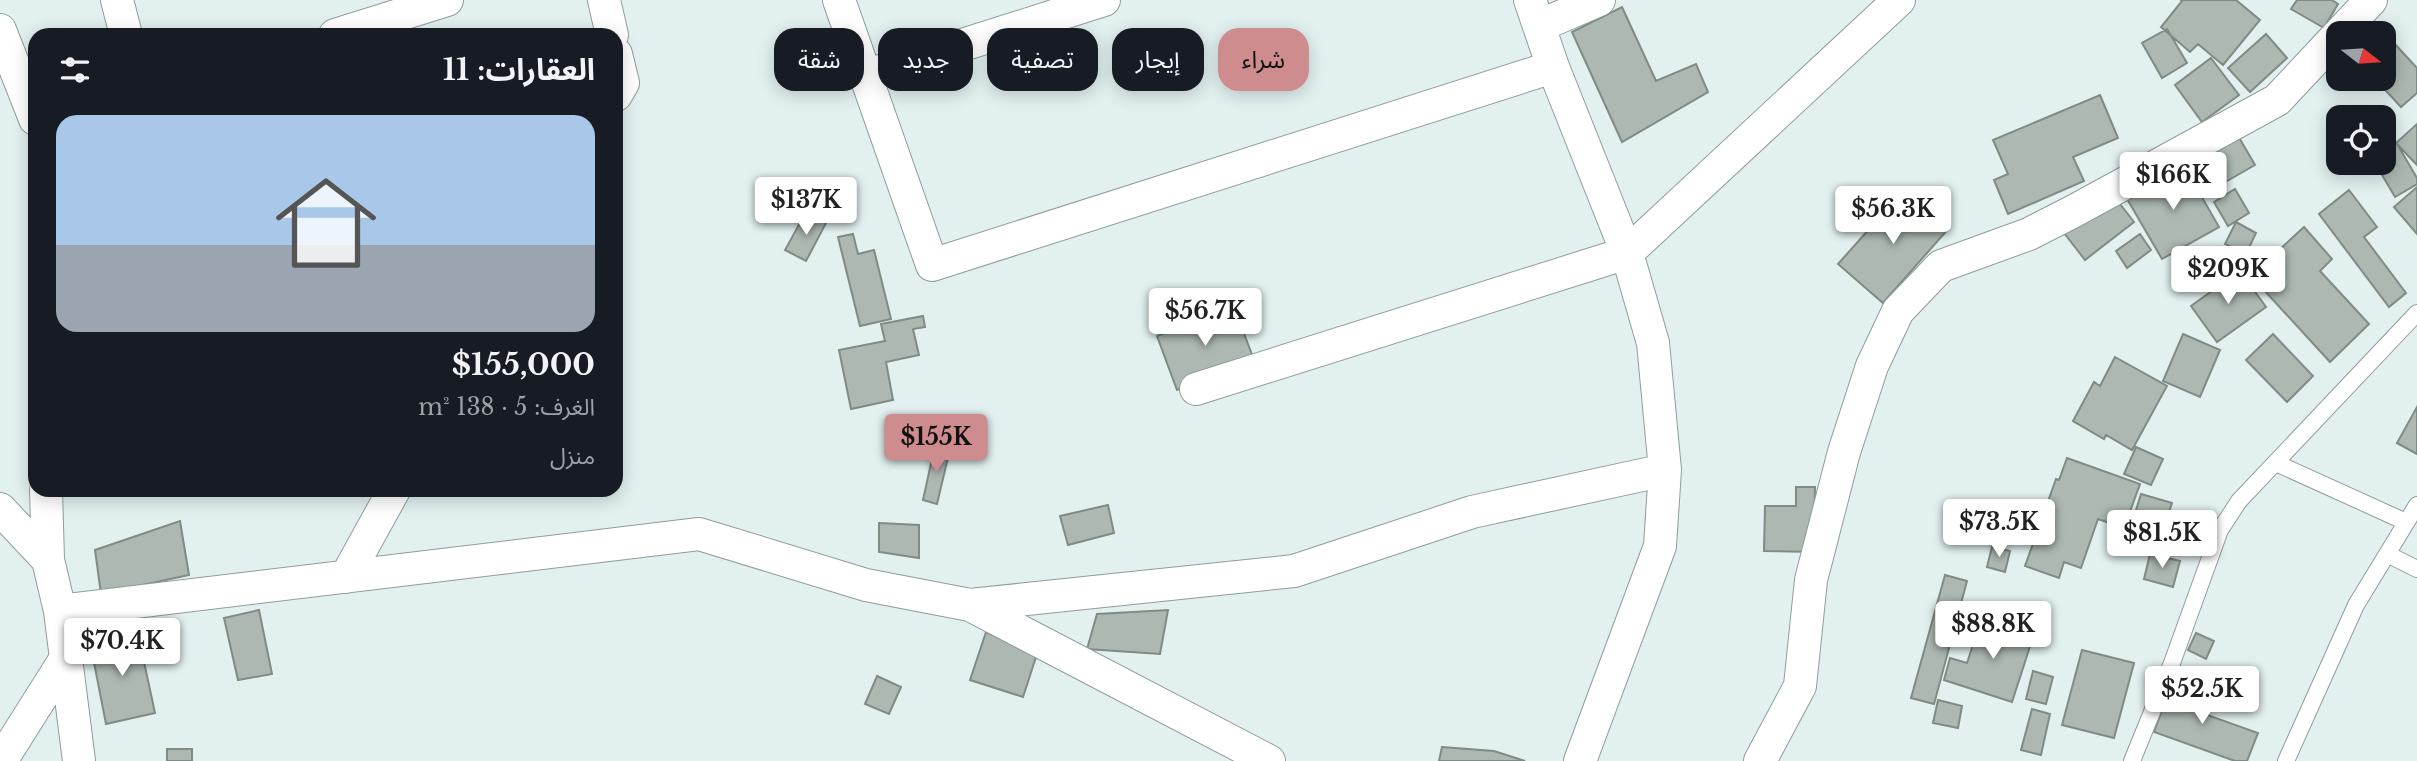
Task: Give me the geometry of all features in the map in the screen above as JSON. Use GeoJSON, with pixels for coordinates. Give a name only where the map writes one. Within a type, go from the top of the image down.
{"type":"FeatureCollection","features":[{"type":"Feature","properties":{"kind":"street"},"geometry":{"type":"LineString","coordinates":[[117,0],[124,28]]}},
{"type":"Feature","properties":{"kind":"street"},"geometry":{"type":"LineString","coordinates":[[347,28],[376,11],[447,0]]}},
{"type":"Feature","properties":{"kind":"street"},"geometry":{"type":"LineString","coordinates":[[604,0],[610,28]]}},
{"type":"Feature","properties":{"kind":"street"},"geometry":{"type":"LineString","coordinates":[[839,0],[932,265],[1553,67]]}},
{"type":"Feature","properties":{"kind":"street"},"geometry":{"type":"LineString","coordinates":[[1580,761],[1660,545],[1665,470],[1653,343],[1627,253],[1534,13],[1599,0]]}},
{"type":"Feature","properties":{"kind":"street"},"geometry":{"type":"LineString","coordinates":[[1196,389],[1627,253],[1899,0]]}},
{"type":"Feature","properties":{"kind":"street"},"geometry":{"type":"LineString","coordinates":[[2351,21],[2371,0]]}},
{"type":"Feature","properties":{"kind":"street"},"geometry":{"type":"LineString","coordinates":[[865,76],[1084,3]]}},
{"type":"Feature","properties":{"kind":"street"},"geometry":{"type":"LineString","coordinates":[[0,30],[28,101]]}},
{"type":"Feature","properties":{"kind":"street"},"geometry":{"type":"LineString","coordinates":[[1760,761],[1800,686],[1811,580],[1844,452],[1872,366],[1898,311],[1941,266],[2029,233],[2074,211],[2277,100],[2326,48]]}},
{"type":"Feature","properties":{"kind":"street"},"geometry":{"type":"LineString","coordinates":[[970,605],[1294,571],[1472,512],[1665,470]]}},
{"type":"Feature","properties":{"kind":"street"},"geometry":{"type":"LineString","coordinates":[[46,497],[48,560],[60,611],[79,761]]}},
{"type":"Feature","properties":{"kind":"street"},"geometry":{"type":"LineString","coordinates":[[346,576],[390,497]]}},
{"type":"Feature","properties":{"kind":"street"},"geometry":{"type":"LineString","coordinates":[[0,509],[48,560]]}},
{"type":"Feature","properties":{"kind":"street"},"geometry":{"type":"LineString","coordinates":[[60,611],[699,534],[866,585],[970,605],[1269,761]]}},
{"type":"Feature","properties":{"kind":"street"},"geometry":{"type":"LineString","coordinates":[[1,761],[66,658]]}},
{"type":"Feature","properties":{"kind":"lane"},"geometry":{"type":"LineString","coordinates":[[2132,761],[2172,663],[2220,530],[2239,502],[2417,313]]}},
{"type":"Feature","properties":{"kind":"lane"},"geometry":{"type":"LineString","coordinates":[[2276,463],[2406,522]]}},
{"type":"Feature","properties":{"kind":"lane"},"geometry":{"type":"LineString","coordinates":[[2286,761],[2356,605],[2417,505]]}},
{"type":"Feature","properties":{"kind":"lane"},"geometry":{"type":"LineString","coordinates":[[2387,554],[2417,569]]}},
{"type":"Feature","properties":{"kind":"building"},"geometry":{"type":"Polygon","coordinates":[[[2181,0],[2236,0],[2260,20],[2223,65],[2198,44],[2190,52],[2161,27],[2181,0]]]}},
{"type":"Feature","properties":{"kind":"building"},"geometry":{"type":"Polygon","coordinates":[[[2297,0],[2332,0],[2338,4],[2324,28],[2291,9],[2297,0]]]}},
{"type":"Feature","properties":{"kind":"building"},"geometry":{"type":"Polygon","coordinates":[[[1622,7],[1656,81],[1696,64],[1708,92],[1622,142],[1572,32],[1622,7]]]}},
{"type":"Feature","properties":{"kind":"building"},"geometry":{"type":"Polygon","coordinates":[[[2167,29],[2187,63],[2162,78],[2142,43],[2167,29]]]}},
{"type":"Feature","properties":{"kind":"building"},"geometry":{"type":"Polygon","coordinates":[[[2266,34],[2287,58],[2250,92],[2228,68],[2266,34]]]}},
{"type":"Feature","properties":{"kind":"building"},"geometry":{"type":"Polygon","coordinates":[[[2396,45],[2417,68],[2417,93],[2401,107],[2386,91],[2396,91],[2396,45]]]}},
{"type":"Feature","properties":{"kind":"building"},"geometry":{"type":"Polygon","coordinates":[[[2211,58],[2239,95],[2202,122],[2175,85],[2211,58]]]}},
{"type":"Feature","properties":{"kind":"building"},"geometry":{"type":"Polygon","coordinates":[[[2100,95],[2118,138],[2073,157],[2084,181],[2008,214],[1994,180],[2008,174],[1993,140],[2100,95]]]}},
{"type":"Feature","properties":{"kind":"building"},"geometry":{"type":"Polygon","coordinates":[[[2417,124],[2417,165],[2396,143],[2417,124]]]}},
{"type":"Feature","properties":{"kind":"building"},"geometry":{"type":"Polygon","coordinates":[[[2237,134],[2255,165],[2215,188],[2197,157],[2237,134]]]}},
{"type":"Feature","properties":{"kind":"building"},"geometry":{"type":"Polygon","coordinates":[[[2396,142],[2417,178],[2417,184],[2395,197],[2382,175],[2396,175],[2396,142]]]}},
{"type":"Feature","properties":{"kind":"building"},"geometry":{"type":"Polygon","coordinates":[[[2183,164],[2219,227],[2162,259],[2126,197],[2183,164]]]}},
{"type":"Feature","properties":{"kind":"building"},"geometry":{"type":"Polygon","coordinates":[[[2417,187],[2417,234],[2394,207],[2417,187]]]}},
{"type":"Feature","properties":{"kind":"building"},"geometry":{"type":"Polygon","coordinates":[[[2235,189],[2249,213],[2228,226],[2214,202],[2235,189]]]}},
{"type":"Feature","properties":{"kind":"building"},"geometry":{"type":"Polygon","coordinates":[[[1904,190],[1949,228],[1883,303],[1838,264],[1904,190]]]}},
{"type":"Feature","properties":{"kind":"building"},"geometry":{"type":"Polygon","coordinates":[[[2349,190],[2377,227],[2364,237],[2406,293],[2389,307],[2319,214],[2349,190]]]}},
{"type":"Feature","properties":{"kind":"building"},"geometry":{"type":"Polygon","coordinates":[[[2113,195],[2134,222],[2085,260],[2064,233],[2113,195]]]}},
{"type":"Feature","properties":{"kind":"building"},"geometry":{"type":"Polygon","coordinates":[[[806,212],[826,223],[806,261],[785,250],[806,212]]]}},
{"type":"Feature","properties":{"kind":"building"},"geometry":{"type":"Polygon","coordinates":[[[2236,222],[2256,233],[2246,254],[2225,244],[2236,222]]]}},
{"type":"Feature","properties":{"kind":"building"},"geometry":{"type":"Polygon","coordinates":[[[2304,227],[2332,259],[2320,271],[2369,324],[2330,362],[2251,276],[2304,227]]]}},
{"type":"Feature","properties":{"kind":"building"},"geometry":{"type":"Polygon","coordinates":[[[853,234],[858,254],[874,250],[891,319],[860,326],[838,237],[853,234]]]}},
{"type":"Feature","properties":{"kind":"building"},"geometry":{"type":"Polygon","coordinates":[[[2140,234],[2151,250],[2127,268],[2116,251],[2140,234]]]}},
{"type":"Feature","properties":{"kind":"building"},"geometry":{"type":"Polygon","coordinates":[[[2240,271],[2266,307],[2217,342],[2191,306],[2240,271]]]}},
{"type":"Feature","properties":{"kind":"building"},"geometry":{"type":"Polygon","coordinates":[[[1234,307],[1254,360],[1177,390],[1157,336],[1234,307]]]}},
{"type":"Feature","properties":{"kind":"building"},"geometry":{"type":"Polygon","coordinates":[[[923,316],[925,327],[913,329],[919,355],[886,362],[893,400],[851,409],[839,350],[885,341],[881,324],[923,316]]]}},
{"type":"Feature","properties":{"kind":"building"},"geometry":{"type":"Polygon","coordinates":[[[2183,334],[2220,350],[2200,397],[2163,381],[2183,334]]]}},
{"type":"Feature","properties":{"kind":"building"},"geometry":{"type":"Polygon","coordinates":[[[2273,334],[2313,376],[2287,402],[2246,360],[2273,334]]]}},
{"type":"Feature","properties":{"kind":"building"},"geometry":{"type":"Polygon","coordinates":[[[2115,357],[2167,386],[2132,450],[2106,435],[2104,439],[2073,421],[2094,382],[2100,386],[2115,357]]]}},
{"type":"Feature","properties":{"kind":"building"},"geometry":{"type":"Polygon","coordinates":[[[2417,407],[2417,454],[2397,443],[2417,407]]]}},
{"type":"Feature","properties":{"kind":"building"},"geometry":{"type":"Polygon","coordinates":[[[935,445],[950,449],[937,504],[923,500],[935,445]]]}},
{"type":"Feature","properties":{"kind":"building"},"geometry":{"type":"Polygon","coordinates":[[[2136,447],[2163,459],[2151,485],[2124,474],[2136,447]]]}},
{"type":"Feature","properties":{"kind":"building"},"geometry":{"type":"Polygon","coordinates":[[[2067,458],[2140,484],[2124,528],[2098,519],[2081,568],[2064,562],[2059,578],[2025,566],[2056,479],[2059,480],[2067,458]]]}},
{"type":"Feature","properties":{"kind":"building"},"geometry":{"type":"Polygon","coordinates":[[[1796,487],[1815,487],[1814,552],[1764,551],[1765,506],[1796,506],[1796,487]]]}},
{"type":"Feature","properties":{"kind":"building"},"geometry":{"type":"Polygon","coordinates":[[[2141,494],[2172,503],[2162,533],[2132,523],[2141,494]]]}},
{"type":"Feature","properties":{"kind":"building"},"geometry":{"type":"Polygon","coordinates":[[[1108,505],[1114,533],[1068,545],[1060,516],[1108,505]]]}},
{"type":"Feature","properties":{"kind":"building"},"geometry":{"type":"Polygon","coordinates":[[[180,521],[189,575],[101,594],[95,550],[180,521]]]}},
{"type":"Feature","properties":{"kind":"building"},"geometry":{"type":"Polygon","coordinates":[[[879,523],[919,525],[919,558],[879,552],[879,523]]]}},
{"type":"Feature","properties":{"kind":"building"},"geometry":{"type":"Polygon","coordinates":[[[1992,547],[2010,551],[2005,572],[1987,567],[1992,547]]]}},
{"type":"Feature","properties":{"kind":"building"},"geometry":{"type":"Polygon","coordinates":[[[2150,554],[2180,561],[2173,587],[2144,579],[2150,554]]]}},
{"type":"Feature","properties":{"kind":"building"},"geometry":{"type":"Polygon","coordinates":[[[1945,575],[1967,581],[1934,704],[1911,698],[1945,575]]]}},
{"type":"Feature","properties":{"kind":"building"},"geometry":{"type":"Polygon","coordinates":[[[259,610],[272,674],[238,680],[224,618],[259,610]]]}},
{"type":"Feature","properties":{"kind":"building"},"geometry":{"type":"Polygon","coordinates":[[[1168,610],[1160,654],[1087,649],[1097,614],[1168,610]]]}},
{"type":"Feature","properties":{"kind":"building"},"geometry":{"type":"Polygon","coordinates":[[[1982,617],[2034,634],[2012,702],[1944,680],[1950,658],[1967,663],[1982,617]]]}},
{"type":"Feature","properties":{"kind":"building"},"geometry":{"type":"Polygon","coordinates":[[[986,632],[1037,654],[1023,697],[970,680],[986,632]]]}},
{"type":"Feature","properties":{"kind":"building"},"geometry":{"type":"Polygon","coordinates":[[[2196,633],[2214,641],[2206,659],[2188,650],[2196,633]]]}},
{"type":"Feature","properties":{"kind":"building"},"geometry":{"type":"Polygon","coordinates":[[[138,634],[155,713],[106,724],[90,642],[138,634]]]}},
{"type":"Feature","properties":{"kind":"building"},"geometry":{"type":"Polygon","coordinates":[[[2082,650],[2134,663],[2114,738],[2062,725],[2082,650]]]}},
{"type":"Feature","properties":{"kind":"building"},"geometry":{"type":"Polygon","coordinates":[[[2033,671],[2053,677],[2046,704],[2026,699],[2033,671]]]}},
{"type":"Feature","properties":{"kind":"building"},"geometry":{"type":"Polygon","coordinates":[[[877,676],[901,687],[889,714],[865,704],[877,676]]]}},
{"type":"Feature","properties":{"kind":"building"},"geometry":{"type":"Polygon","coordinates":[[[2173,680],[2203,691],[2196,711],[2258,733],[2247,761],[2235,761],[2154,732],[2173,680]]]}},
{"type":"Feature","properties":{"kind":"building"},"geometry":{"type":"Polygon","coordinates":[[[1938,700],[1962,706],[1958,728],[1933,723],[1938,700]]]}},
{"type":"Feature","properties":{"kind":"building"},"geometry":{"type":"Polygon","coordinates":[[[2032,709],[2050,714],[2041,755],[2021,750],[2032,709]]]}},
{"type":"Feature","properties":{"kind":"building"},"geometry":{"type":"Polygon","coordinates":[[[1442,747],[1494,751],[1525,761],[1439,761],[1442,747]]]}},
{"type":"Feature","properties":{"kind":"building"},"geometry":{"type":"Polygon","coordinates":[[[167,749],[192,749],[192,761],[167,761],[167,749]]]}}]}
